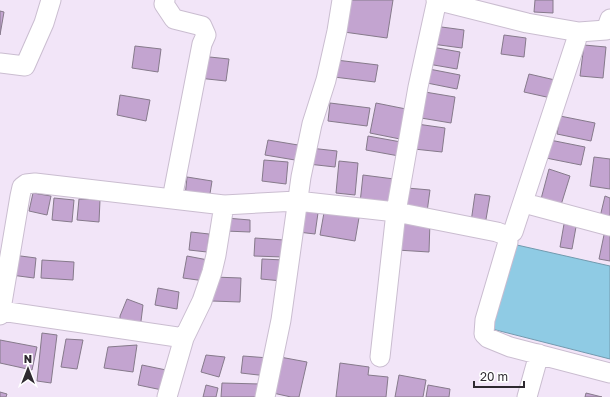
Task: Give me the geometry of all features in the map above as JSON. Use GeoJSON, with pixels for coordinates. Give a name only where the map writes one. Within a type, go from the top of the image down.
{"type":"FeatureCollection","features":[{"type":"Feature","properties":{"kind":"street"},"geometry":{"type":"LineString","coordinates":[[0,63],[25,66],[44,23],[51,0]]}},
{"type":"Feature","properties":{"kind":"street"},"geometry":{"type":"LineString","coordinates":[[165,0],[164,4],[174,19],[202,26],[206,35],[202,44],[172,199]]}},
{"type":"Feature","properties":{"kind":"street"},"geometry":{"type":"LineString","coordinates":[[265,397],[281,320],[301,177],[312,124],[326,80],[342,0]]}},
{"type":"Feature","properties":{"kind":"street"},"geometry":{"type":"LineString","coordinates":[[380,357],[396,212],[418,87],[436,0],[527,23],[579,32],[606,30],[610,19]]}},
{"type":"Feature","properties":{"kind":"street"},"geometry":{"type":"LineString","coordinates":[[513,232],[524,203],[579,32]]}},
{"type":"Feature","properties":{"kind":"street"},"geometry":{"type":"LineString","coordinates":[[184,338],[1,313],[22,187],[26,184],[36,183],[224,205],[297,201],[396,212],[496,232],[505,235],[508,242],[485,320],[484,334],[488,338],[510,347],[610,373]]}},
{"type":"Feature","properties":{"kind":"street"},"geometry":{"type":"LineString","coordinates":[[524,203],[610,226]]}},
{"type":"Feature","properties":{"kind":"street"},"geometry":{"type":"LineString","coordinates":[[168,397],[184,338],[202,301],[212,272],[224,205]]}},
{"type":"Feature","properties":{"kind":"street"},"geometry":{"type":"LineString","coordinates":[[527,397],[539,354]]}},
{"type":"Feature","properties":{"kind":"water"},"geometry":{"type":"Polygon","coordinates":[[[517,245],[610,266],[610,359],[492,329],[517,245]]]}},
{"type":"Feature","properties":{"kind":"building"},"geometry":{"type":"Polygon","coordinates":[[[348,0],[393,0],[387,38],[344,32],[348,0]]]}},
{"type":"Feature","properties":{"kind":"building"},"geometry":{"type":"Polygon","coordinates":[[[535,0],[553,0],[553,13],[534,12],[535,0]]]}},
{"type":"Feature","properties":{"kind":"building"},"geometry":{"type":"Polygon","coordinates":[[[0,11],[4,12],[0,35],[0,11]]]}},
{"type":"Feature","properties":{"kind":"building"},"geometry":{"type":"Polygon","coordinates":[[[434,26],[464,30],[462,48],[432,44],[434,26]]]}},
{"type":"Feature","properties":{"kind":"building"},"geometry":{"type":"Polygon","coordinates":[[[504,35],[526,38],[524,57],[501,54],[504,35]]]}},
{"type":"Feature","properties":{"kind":"building"},"geometry":{"type":"Polygon","coordinates":[[[584,45],[606,47],[603,78],[580,76],[584,45]]]}},
{"type":"Feature","properties":{"kind":"building"},"geometry":{"type":"Polygon","coordinates":[[[135,46],[161,49],[158,72],[132,68],[135,46]]]}},
{"type":"Feature","properties":{"kind":"building"},"geometry":{"type":"Polygon","coordinates":[[[432,47],[460,52],[457,69],[428,64],[432,47]]]}},
{"type":"Feature","properties":{"kind":"building"},"geometry":{"type":"Polygon","coordinates":[[[200,56],[229,59],[226,81],[198,78],[200,56]]]}},
{"type":"Feature","properties":{"kind":"building"},"geometry":{"type":"Polygon","coordinates":[[[336,60],[378,65],[375,82],[334,77],[336,60]]]}},
{"type":"Feature","properties":{"kind":"building"},"geometry":{"type":"Polygon","coordinates":[[[424,68],[460,75],[457,89],[422,82],[424,68]]]}},
{"type":"Feature","properties":{"kind":"building"},"geometry":{"type":"Polygon","coordinates":[[[529,74],[555,80],[551,98],[524,92],[529,74]]]}},
{"type":"Feature","properties":{"kind":"building"},"geometry":{"type":"Polygon","coordinates":[[[419,91],[455,97],[451,123],[415,117],[419,91]]]}},
{"type":"Feature","properties":{"kind":"building"},"geometry":{"type":"Polygon","coordinates":[[[120,95],[150,100],[146,121],[117,115],[120,95]]]}},
{"type":"Feature","properties":{"kind":"building"},"geometry":{"type":"Polygon","coordinates":[[[330,103],[370,108],[367,126],[328,121],[330,103]]]}},
{"type":"Feature","properties":{"kind":"building"},"geometry":{"type":"Polygon","coordinates":[[[376,103],[406,109],[400,139],[370,133],[376,103]]]}},
{"type":"Feature","properties":{"kind":"building"},"geometry":{"type":"Polygon","coordinates":[[[560,116],[595,123],[591,141],[557,134],[560,116]]]}},
{"type":"Feature","properties":{"kind":"building"},"geometry":{"type":"Polygon","coordinates":[[[417,124],[445,128],[442,152],[414,149],[417,124]]]}},
{"type":"Feature","properties":{"kind":"building"},"geometry":{"type":"Polygon","coordinates":[[[368,136],[401,142],[399,156],[366,150],[368,136]]]}},
{"type":"Feature","properties":{"kind":"building"},"geometry":{"type":"Polygon","coordinates":[[[268,140],[298,145],[295,160],[265,155],[268,140]]]}},
{"type":"Feature","properties":{"kind":"building"},"geometry":{"type":"Polygon","coordinates":[[[550,140],[585,147],[581,165],[546,158],[550,140]]]}},
{"type":"Feature","properties":{"kind":"building"},"geometry":{"type":"Polygon","coordinates":[[[310,148],[337,151],[335,167],[308,164],[310,148]]]}},
{"type":"Feature","properties":{"kind":"building"},"geometry":{"type":"Polygon","coordinates":[[[594,157],[610,159],[610,189],[590,186],[594,157]]]}},
{"type":"Feature","properties":{"kind":"building"},"geometry":{"type":"Polygon","coordinates":[[[264,160],[288,162],[286,184],[262,181],[264,160]]]}},
{"type":"Feature","properties":{"kind":"building"},"geometry":{"type":"Polygon","coordinates":[[[339,161],[358,163],[355,195],[336,193],[339,161]]]}},
{"type":"Feature","properties":{"kind":"building"},"geometry":{"type":"Polygon","coordinates":[[[549,169],[570,176],[561,205],[541,199],[549,169]]]}},
{"type":"Feature","properties":{"kind":"building"},"geometry":{"type":"Polygon","coordinates":[[[363,175],[394,179],[390,207],[360,203],[363,175]]]}},
{"type":"Feature","properties":{"kind":"building"},"geometry":{"type":"Polygon","coordinates":[[[187,177],[212,181],[209,200],[185,197],[187,177]]]}},
{"type":"Feature","properties":{"kind":"building"},"geometry":{"type":"Polygon","coordinates":[[[407,188],[430,190],[427,212],[405,209],[407,188]]]}},
{"type":"Feature","properties":{"kind":"building"},"geometry":{"type":"Polygon","coordinates":[[[33,193],[51,196],[47,215],[29,211],[33,193]]]}},
{"type":"Feature","properties":{"kind":"building"},"geometry":{"type":"Polygon","coordinates":[[[475,194],[490,196],[485,225],[471,222],[475,194]]]}},
{"type":"Feature","properties":{"kind":"building"},"geometry":{"type":"Polygon","coordinates":[[[605,196],[610,198],[610,220],[600,217],[605,196]]]}},
{"type":"Feature","properties":{"kind":"building"},"geometry":{"type":"Polygon","coordinates":[[[54,198],[74,200],[72,222],[52,220],[54,198]]]}},
{"type":"Feature","properties":{"kind":"building"},"geometry":{"type":"Polygon","coordinates":[[[79,199],[100,200],[99,222],[77,220],[79,199]]]}},
{"type":"Feature","properties":{"kind":"building"},"geometry":{"type":"Polygon","coordinates":[[[325,207],[360,212],[355,241],[320,235],[325,207]]]}},
{"type":"Feature","properties":{"kind":"building"},"geometry":{"type":"Polygon","coordinates":[[[301,211],[318,213],[315,234],[298,232],[301,211]]]}},
{"type":"Feature","properties":{"kind":"building"},"geometry":{"type":"Polygon","coordinates":[[[226,218],[250,220],[250,232],[225,231],[226,218]]]}},
{"type":"Feature","properties":{"kind":"building"},"geometry":{"type":"Polygon","coordinates":[[[398,220],[430,221],[429,252],[397,250],[398,220]]]}},
{"type":"Feature","properties":{"kind":"building"},"geometry":{"type":"Polygon","coordinates":[[[564,224],[576,227],[572,249],[560,247],[564,224]]]}},
{"type":"Feature","properties":{"kind":"building"},"geometry":{"type":"Polygon","coordinates":[[[605,230],[610,231],[610,261],[599,259],[605,230]]]}},
{"type":"Feature","properties":{"kind":"building"},"geometry":{"type":"Polygon","coordinates":[[[191,232],[209,234],[207,252],[189,250],[191,232]]]}},
{"type":"Feature","properties":{"kind":"building"},"geometry":{"type":"Polygon","coordinates":[[[255,238],[284,240],[283,257],[254,256],[255,238]]]}},
{"type":"Feature","properties":{"kind":"building"},"geometry":{"type":"Polygon","coordinates":[[[13,255],[36,258],[34,278],[11,275],[13,255]]]}},
{"type":"Feature","properties":{"kind":"building"},"geometry":{"type":"Polygon","coordinates":[[[187,256],[208,260],[205,281],[183,278],[187,256]]]}},
{"type":"Feature","properties":{"kind":"building"},"geometry":{"type":"Polygon","coordinates":[[[262,259],[284,260],[282,281],[261,279],[262,259]]]}},
{"type":"Feature","properties":{"kind":"building"},"geometry":{"type":"Polygon","coordinates":[[[42,260],[74,262],[73,280],[41,278],[42,260]]]}},
{"type":"Feature","properties":{"kind":"building"},"geometry":{"type":"Polygon","coordinates":[[[213,277],[241,278],[240,302],[212,301],[213,277]]]}},
{"type":"Feature","properties":{"kind":"building"},"geometry":{"type":"Polygon","coordinates":[[[158,288],[179,292],[177,309],[155,305],[158,288]]]}},
{"type":"Feature","properties":{"kind":"building"},"geometry":{"type":"Polygon","coordinates":[[[127,299],[143,305],[140,329],[120,324],[120,316],[127,299]]]}},
{"type":"Feature","properties":{"kind":"building"},"geometry":{"type":"Polygon","coordinates":[[[42,333],[57,335],[51,383],[37,381],[42,333]]]}},
{"type":"Feature","properties":{"kind":"building"},"geometry":{"type":"Polygon","coordinates":[[[66,339],[83,340],[77,369],[61,367],[66,339]]]}},
{"type":"Feature","properties":{"kind":"building"},"geometry":{"type":"Polygon","coordinates":[[[0,340],[37,347],[32,370],[0,363],[0,340]]]}},
{"type":"Feature","properties":{"kind":"building"},"geometry":{"type":"Polygon","coordinates":[[[137,345],[133,372],[104,368],[108,347],[137,345]]]}},
{"type":"Feature","properties":{"kind":"building"},"geometry":{"type":"Polygon","coordinates":[[[206,355],[225,357],[219,377],[201,372],[206,355]]]}},
{"type":"Feature","properties":{"kind":"building"},"geometry":{"type":"Polygon","coordinates":[[[243,356],[269,358],[267,376],[241,373],[243,356]]]}},
{"type":"Feature","properties":{"kind":"building"},"geometry":{"type":"Polygon","coordinates":[[[280,357],[307,362],[299,397],[291,397],[273,393],[280,357]]]}},
{"type":"Feature","properties":{"kind":"building"},"geometry":{"type":"Polygon","coordinates":[[[340,363],[369,367],[368,375],[388,377],[386,397],[336,397],[340,363]]]}},
{"type":"Feature","properties":{"kind":"building"},"geometry":{"type":"Polygon","coordinates":[[[142,365],[171,371],[167,391],[138,385],[142,365]]]}},
{"type":"Feature","properties":{"kind":"building"},"geometry":{"type":"Polygon","coordinates":[[[399,375],[426,380],[423,397],[395,397],[399,375]]]}},
{"type":"Feature","properties":{"kind":"building"},"geometry":{"type":"Polygon","coordinates":[[[222,383],[260,384],[258,397],[221,397],[222,383]]]}},
{"type":"Feature","properties":{"kind":"building"},"geometry":{"type":"Polygon","coordinates":[[[206,385],[218,388],[216,397],[203,397],[206,385]]]}},
{"type":"Feature","properties":{"kind":"building"},"geometry":{"type":"Polygon","coordinates":[[[428,385],[450,389],[449,397],[426,397],[428,385]]]}},
{"type":"Feature","properties":{"kind":"building"},"geometry":{"type":"Polygon","coordinates":[[[0,392],[7,394],[6,397],[0,397],[0,392]]]}},
{"type":"Feature","properties":{"kind":"building"},"geometry":{"type":"Polygon","coordinates":[[[586,393],[602,397],[585,397],[586,393]]]}}]}
